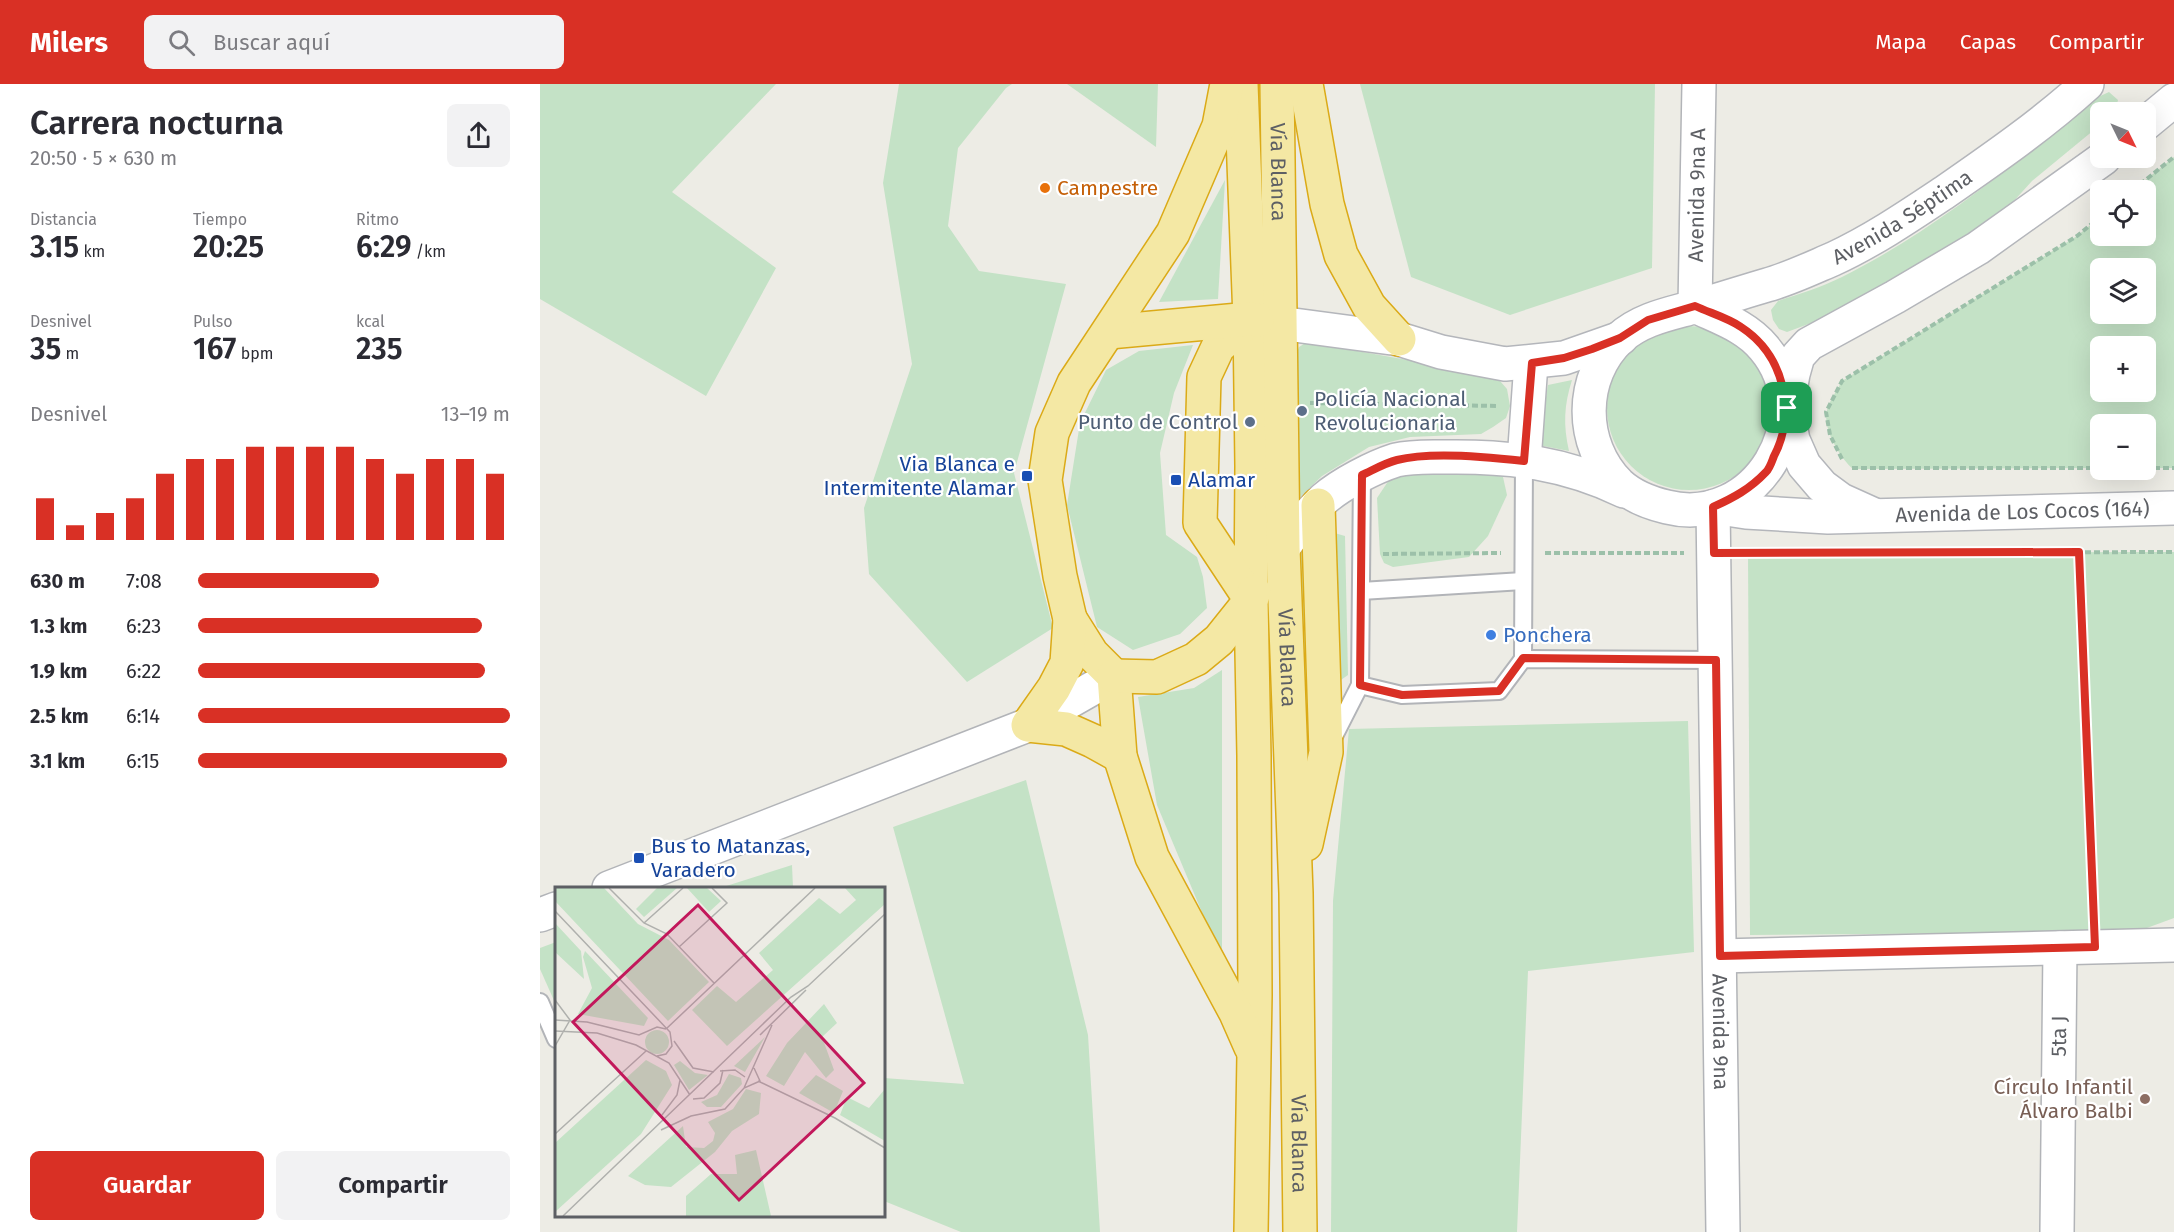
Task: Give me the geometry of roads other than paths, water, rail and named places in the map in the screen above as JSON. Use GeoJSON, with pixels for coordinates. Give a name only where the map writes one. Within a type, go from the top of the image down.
{"type":"FeatureCollection","features":[{"type":"Feature","properties":{"kind":"highway"},"geometry":{"type":"LineString","coordinates":[[1227,84],[1219,126],[1173,233],[1074,383],[1052,433],[1045,480],[1059,576],[1070,619],[1092,654],[1114,676],[1120,756],[1152,857],[1236,1012],[1254,1055]]}},
{"type":"Feature","properties":{"kind":"highway","name":"Vía Blanca"},"geometry":{"type":"LineString","coordinates":[[1241,84],[1265,321],[1280,402],[1296,892],[1300,1232]]}},
{"type":"Feature","properties":{"kind":"highway","name":"Vía Blanca"},"geometry":{"type":"LineString","coordinates":[[1251,1232],[1254,1055],[1254,756],[1251,600],[1277,84]]}},
{"type":"Feature","properties":{"kind":"highway"},"geometry":{"type":"LineString","coordinates":[[1306,84],[1327,204],[1341,255],[1369,306],[1399,339]]}},
{"type":"Feature","properties":{"kind":"highway"},"geometry":{"type":"LineString","coordinates":[[1109,332],[1265,321]]}},
{"type":"Feature","properties":{"kind":"highway"},"geometry":{"type":"LineString","coordinates":[[1251,600],[1200,523],[1204,377],[1218,347],[1265,321]]}},
{"type":"Feature","properties":{"kind":"highway"},"geometry":{"type":"LineString","coordinates":[[1296,892],[1326,752],[1318,506]]}},
{"type":"Feature","properties":{"kind":"highway"},"geometry":{"type":"LineString","coordinates":[[1114,676],[1157,677],[1196,659],[1219,640],[1251,600],[1263,573],[1283,548]]}},
{"type":"Feature","properties":{"kind":"highway"},"geometry":{"type":"LineString","coordinates":[[1070,619],[1067,663],[1054,688],[1028,725],[1066,729],[1120,756]]}},
{"type":"Feature","properties":{"kind":"main road","name":"Avenida 9na A"},"geometry":{"type":"LineString","coordinates":[[1695,306],[1699,84]]}},
{"type":"Feature","properties":{"kind":"main road","name":"Avenida Séptima"},"geometry":{"type":"LineString","coordinates":[[1695,306],[1771,284],[1835,258],[1896,224],[2010,148],[2087,84]]}},
{"type":"Feature","properties":{"kind":"main road"},"geometry":{"type":"LineString","coordinates":[[2156,115],[2174,100]]}},
{"type":"Feature","properties":{"kind":"main road"},"geometry":{"type":"LineString","coordinates":[[1283,548],[1324,498],[1362,475],[1397,460],[1428,457],[1489,456],[1524,461],[1572,470],[1647,502],[1680,511],[1713,507],[1744,492],[1767,470],[1782,440],[1798,356],[1809,344],[1978,248],[2090,168]]}},
{"type":"Feature","properties":{"kind":"main road"},"geometry":{"type":"LineString","coordinates":[[1265,321],[1399,339],[1441,352],[1505,364],[1564,358],[1620,338],[1648,320],[1695,306],[1741,327],[1765,348],[1781,376],[1787,408]]}},
{"type":"Feature","properties":{"kind":"main road"},"geometry":{"type":"LineString","coordinates":[[1620,338],[1600,363],[1589,394],[1589,427],[1599,458],[1620,485],[1647,502]]}},
{"type":"Feature","properties":{"kind":"main road"},"geometry":{"type":"LineString","coordinates":[[1524,461],[1532,363]]}},
{"type":"Feature","properties":{"kind":"main road","name":"Avenida de Los Cocos (164)"},"geometry":{"type":"LineString","coordinates":[[1787,408],[1793,440],[1804,465],[1822,486],[1841,500],[1872,514]]}},
{"type":"Feature","properties":{"kind":"main road","name":"Avenida de Los Cocos (164)"},"geometry":{"type":"LineString","coordinates":[[1713,507],[1746,512],[1828,517],[1872,514],[2174,508]]}},
{"type":"Feature","properties":{"kind":"main road","name":"Avenida 9na"},"geometry":{"type":"LineString","coordinates":[[1713,507],[1723,1232]]}},
{"type":"Feature","properties":{"kind":"main road"},"geometry":{"type":"LineString","coordinates":[[612,887],[1028,725],[1114,676]]}},
{"type":"Feature","properties":{"kind":"main road"},"geometry":{"type":"LineString","coordinates":[[540,915],[555,909]]}},
{"type":"Feature","properties":{"kind":"main road"},"geometry":{"type":"LineString","coordinates":[[1720,956],[2174,945]]}},
{"type":"Feature","properties":{"kind":"main road","name":"5ta J"},"geometry":{"type":"LineString","coordinates":[[2057,1232],[2060,948]]}},
{"type":"Feature","properties":{"kind":"lane"},"geometry":{"type":"LineString","coordinates":[[1360,685],[1402,695],[1499,691],[1523,658],[1524,461]]}},
{"type":"Feature","properties":{"kind":"lane"},"geometry":{"type":"LineString","coordinates":[[1326,752],[1360,685],[1362,475]]}},
{"type":"Feature","properties":{"kind":"lane"},"geometry":{"type":"LineString","coordinates":[[1361,591],[1523,581]]}},
{"type":"Feature","properties":{"kind":"lane"},"geometry":{"type":"LineString","coordinates":[[1523,658],[1716,660]]}},
{"type":"Feature","properties":{"kind":"lane"},"geometry":{"type":"LineString","coordinates":[[540,1002],[555,1037]]}},
{"type":"Feature","properties":{"kind":"place","name":"Campestre"},"geometry":{"type":"Point","coordinates":[1045,188]}},
{"type":"Feature","properties":{"kind":"place","name":"Policía Nacional Revolucionaria"},"geometry":{"type":"Point","coordinates":[1302,411]}},
{"type":"Feature","properties":{"kind":"place","name":"Punto de Control"},"geometry":{"type":"Point","coordinates":[1250,422]}},
{"type":"Feature","properties":{"kind":"place","name":"Via Blanca e Intermitente Alamar"},"geometry":{"type":"Point","coordinates":[1027,476]}},
{"type":"Feature","properties":{"kind":"place","name":"Alamar"},"geometry":{"type":"Point","coordinates":[1176,480]}},
{"type":"Feature","properties":{"kind":"place","name":"Ponchera"},"geometry":{"type":"Point","coordinates":[1491,635]}},
{"type":"Feature","properties":{"kind":"place","name":"Bus to Matanzas, Varadero"},"geometry":{"type":"Point","coordinates":[639,858]}},
{"type":"Feature","properties":{"kind":"place","name":"Círculo Infantil Álvaro Balbi"},"geometry":{"type":"Point","coordinates":[2145,1099]}}]}
